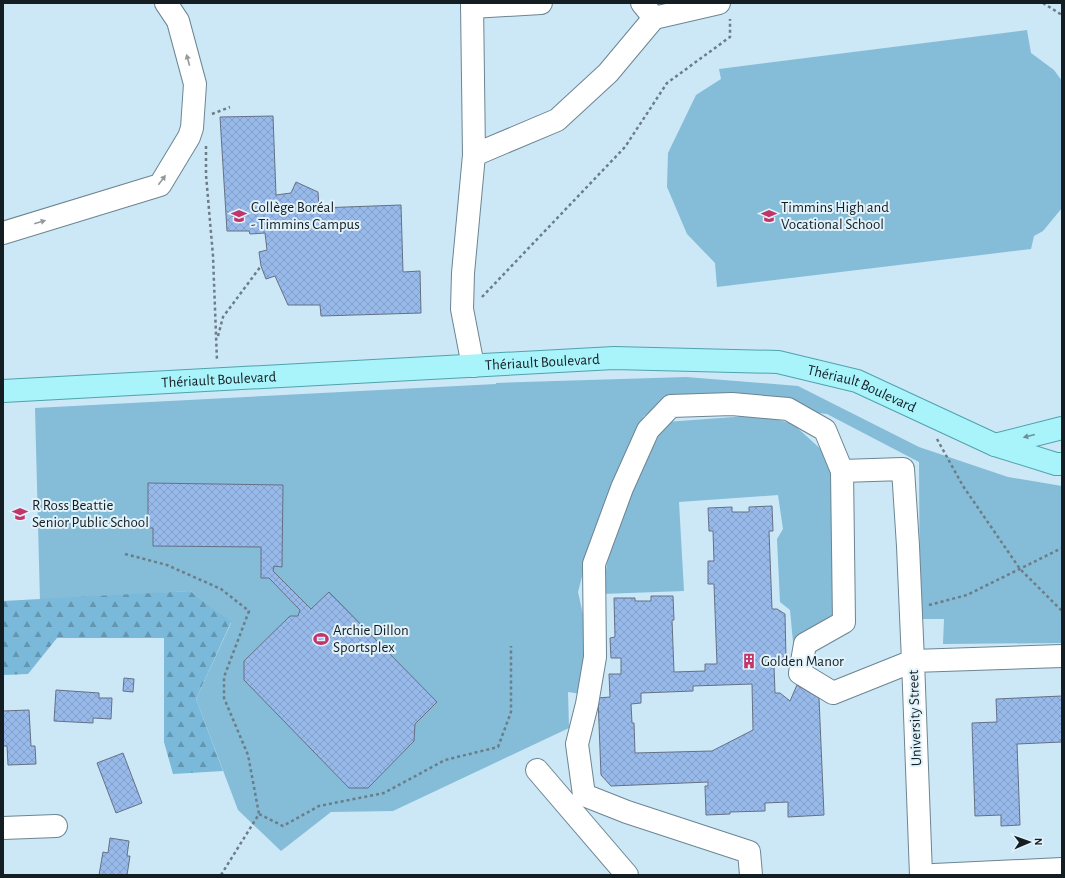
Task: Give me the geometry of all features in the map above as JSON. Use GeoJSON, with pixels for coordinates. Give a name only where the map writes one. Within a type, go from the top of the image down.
{"type":"FeatureCollection","features":[{"type":"Feature","properties":{"kind":"main road","name":"Thériault Boulevard"},"geometry":{"type":"LineString","coordinates":[[3,391],[614,358],[778,362],[857,381],[995,445],[1060,465]]}},
{"type":"Feature","properties":{"kind":"main road"},"geometry":{"type":"LineString","coordinates":[[995,445],[1062,428]]}},
{"type":"Feature","properties":{"kind":"street"},"geometry":{"type":"LineString","coordinates":[[473,366],[462,309],[474,155],[472,5],[541,3]]}},
{"type":"Feature","properties":{"kind":"street"},"geometry":{"type":"LineString","coordinates":[[3,234],[160,185],[189,137],[192,128],[195,84],[178,21],[169,5]]}},
{"type":"Feature","properties":{"kind":"street"},"geometry":{"type":"LineString","coordinates":[[474,155],[557,120],[608,73],[648,10],[724,10]]}},
{"type":"Feature","properties":{"kind":"street"},"geometry":{"type":"LineString","coordinates":[[751,875],[749,852],[627,812],[584,795],[577,744],[587,704],[595,657],[594,564],[622,488],[648,430],[671,406],[732,404],[788,409],[825,430],[842,471],[844,622],[805,644],[800,673],[833,693],[913,661],[903,469],[842,471]]}},
{"type":"Feature","properties":{"kind":"street","name":"University Street"},"geometry":{"type":"LineString","coordinates":[[921,875],[913,661],[1062,656]]}},
{"type":"Feature","properties":{"kind":"street"},"geometry":{"type":"LineString","coordinates":[[537,770],[627,875]]}},
{"type":"Feature","properties":{"kind":"street"},"geometry":{"type":"LineString","coordinates":[[3,828],[56,826]]}},
{"type":"Feature","properties":{"kind":"street"},"geometry":{"type":"LineString","coordinates":[[934,875],[1062,869]]}},
{"type":"Feature","properties":{"kind":"path"},"geometry":{"type":"LineString","coordinates":[[1043,3],[1062,15]]}},
{"type":"Feature","properties":{"kind":"path"},"geometry":{"type":"LineString","coordinates":[[462,309],[485,295],[625,147],[667,83],[730,37],[724,10]]}},
{"type":"Feature","properties":{"kind":"path"},"geometry":{"type":"LineString","coordinates":[[210,120],[213,113],[230,107]]}},
{"type":"Feature","properties":{"kind":"path"},"geometry":{"type":"LineString","coordinates":[[206,143],[206,175],[213,256],[217,338],[217,379]]}},
{"type":"Feature","properties":{"kind":"path"},"geometry":{"type":"LineString","coordinates":[[217,338],[223,317],[261,266]]}},
{"type":"Feature","properties":{"kind":"path"},"geometry":{"type":"LineString","coordinates":[[934,433],[949,457],[963,486],[1020,569],[1062,611]]}},
{"type":"Feature","properties":{"kind":"path"},"geometry":{"type":"LineString","coordinates":[[911,609],[967,595],[1062,548]]}},
{"type":"Feature","properties":{"kind":"path"},"geometry":{"type":"LineString","coordinates":[[125,554],[167,565],[221,589],[249,611],[224,677],[224,698],[248,755],[259,814],[221,875]]}},
{"type":"Feature","properties":{"kind":"path"},"geometry":{"type":"LineString","coordinates":[[259,814],[283,826],[319,806],[384,793],[445,760],[498,746],[511,712],[511,646]]}},
{"type":"Feature","properties":{"kind":"shaded area"},"geometry":{"type":"Polygon","coordinates":[[[1027,30],[1031,53],[1054,70],[1062,81],[1062,208],[1043,231],[1034,236],[1031,249],[717,287],[715,263],[687,234],[667,187],[668,153],[696,95],[721,79],[719,69],[1027,30]]]}},
{"type":"Feature","properties":{"kind":"shaded area"},"geometry":{"type":"Polygon","coordinates":[[[686,377],[798,386],[919,447],[1008,477],[1062,486],[1062,643],[943,644],[944,619],[920,619],[919,462],[827,414],[683,396],[644,416],[593,534],[578,592],[586,628],[582,694],[568,692],[569,728],[393,811],[331,812],[281,851],[238,810],[196,699],[231,623],[190,591],[40,601],[35,408],[496,383],[686,377]]]}},
{"type":"Feature","properties":{"kind":"shaded area"},"geometry":{"type":"Polygon","coordinates":[[[761,415],[793,424],[824,452],[830,466],[836,616],[793,642],[790,610],[780,602],[777,539],[783,529],[778,495],[679,502],[684,591],[602,594],[609,552],[640,471],[666,422],[761,415]]]}},
{"type":"Feature","properties":{"kind":"green space"},"geometry":{"type":"Polygon","coordinates":[[[190,591],[231,622],[196,699],[223,771],[173,774],[164,742],[164,638],[57,638],[28,674],[3,675],[3,601],[190,591]]]}},
{"type":"Feature","properties":{"kind":"building"},"geometry":{"type":"Polygon","coordinates":[[[273,116],[276,195],[291,193],[296,182],[318,192],[319,208],[401,205],[403,272],[420,271],[421,313],[321,316],[320,305],[288,305],[275,276],[266,279],[261,266],[259,252],[267,250],[265,233],[250,234],[249,231],[227,231],[220,117],[273,116]]]}},
{"type":"Feature","properties":{"kind":"building","name":"Archie Dillon Sportsplex"},"geometry":{"type":"Polygon","coordinates":[[[148,483],[283,485],[282,567],[274,566],[273,571],[311,609],[329,592],[437,702],[415,724],[414,741],[368,788],[349,788],[244,680],[244,661],[290,616],[298,616],[300,610],[269,578],[261,578],[261,547],[153,546],[153,528],[148,528],[148,483]]]}},
{"type":"Feature","properties":{"kind":"building","name":"Golden Manor"},"geometry":{"type":"Polygon","coordinates":[[[772,506],[773,531],[769,531],[772,609],[777,609],[785,614],[786,659],[774,666],[775,693],[780,693],[790,701],[797,685],[819,698],[824,815],[788,817],[788,802],[765,803],[765,811],[730,812],[730,814],[706,815],[705,786],[708,786],[708,782],[611,786],[601,775],[598,698],[610,697],[609,674],[621,674],[621,658],[611,658],[610,638],[615,637],[614,598],[635,598],[635,601],[651,601],[651,596],[673,596],[674,620],[672,620],[674,672],[705,671],[705,664],[717,664],[714,584],[708,584],[708,561],[714,561],[713,531],[709,531],[708,508],[732,507],[732,512],[749,512],[749,507],[772,506]],[[752,684],[693,686],[693,691],[641,693],[641,703],[631,704],[632,723],[634,723],[635,753],[712,751],[753,730],[752,684]]]}},
{"type":"Feature","properties":{"kind":"building"},"geometry":{"type":"Polygon","coordinates":[[[124,678],[134,679],[133,692],[123,691],[124,678]]]}},
{"type":"Feature","properties":{"kind":"building"},"geometry":{"type":"Polygon","coordinates":[[[56,690],[99,693],[99,698],[112,698],[111,719],[93,718],[93,723],[54,721],[56,690]]]}},
{"type":"Feature","properties":{"kind":"building"},"geometry":{"type":"Polygon","coordinates":[[[1062,696],[1062,742],[1017,744],[1020,825],[1001,826],[1001,815],[975,816],[972,723],[997,722],[996,699],[1062,696]]]}},
{"type":"Feature","properties":{"kind":"building"},"geometry":{"type":"Polygon","coordinates":[[[29,710],[31,746],[35,746],[36,764],[8,765],[7,746],[3,746],[3,711],[29,710]]]}},
{"type":"Feature","properties":{"kind":"building"},"geometry":{"type":"Polygon","coordinates":[[[123,753],[142,803],[116,813],[97,763],[123,753]]]}},
{"type":"Feature","properties":{"kind":"building"},"geometry":{"type":"Polygon","coordinates":[[[110,838],[129,841],[127,856],[130,856],[127,875],[99,875],[103,852],[108,853],[110,838]]]}},
{"type":"Feature","properties":{"kind":"place","name":"Collège Boréal - Timmins Campus"},"geometry":{"type":"Point","coordinates":[239,216]}},
{"type":"Feature","properties":{"kind":"place","name":"Timmins High and Vocational School"},"geometry":{"type":"Point","coordinates":[769,216]}},
{"type":"Feature","properties":{"kind":"place","name":"R Ross Beattie Senior Public School"},"geometry":{"type":"Point","coordinates":[20,514]}},
{"type":"Feature","properties":{"kind":"place","name":"Archie Dillon Sportsplex"},"geometry":{"type":"Point","coordinates":[321,639]}},
{"type":"Feature","properties":{"kind":"place","name":"Golden Manor"},"geometry":{"type":"Point","coordinates":[749,661]}}]}
